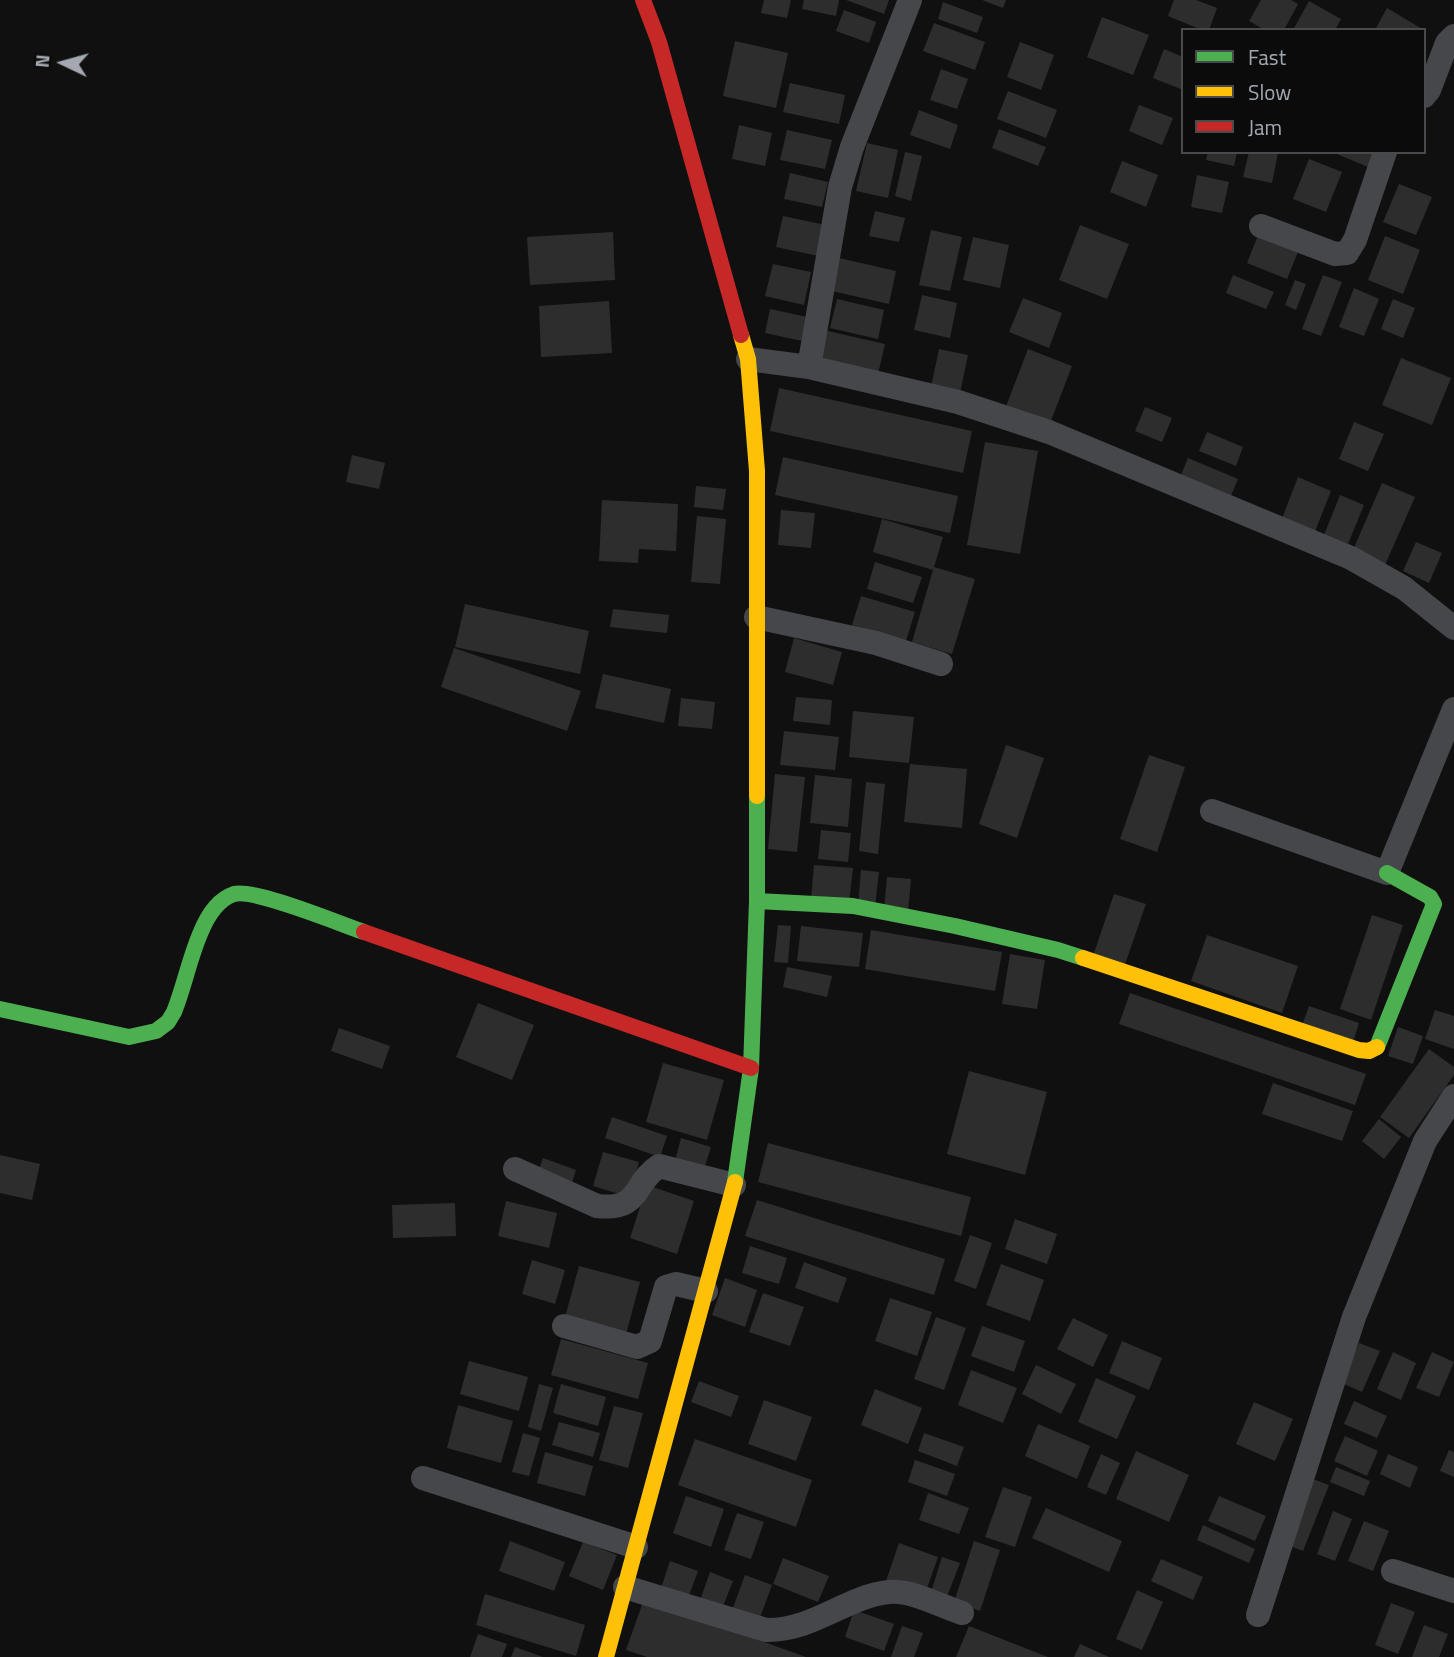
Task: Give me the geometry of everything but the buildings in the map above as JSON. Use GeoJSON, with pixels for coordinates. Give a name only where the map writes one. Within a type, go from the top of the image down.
{"type":"FeatureCollection","features":[{"type":"Feature","properties":{"kind":"street"},"geometry":{"type":"LineString","coordinates":[[606,1657],[706,1291],[742,1145],[751,1068],[757,901],[757,471],[748,359],[659,42],[643,0]]}},
{"type":"Feature","properties":{"kind":"street"},"geometry":{"type":"LineString","coordinates":[[809,367],[840,187],[852,147],[910,0]]}},
{"type":"Feature","properties":{"kind":"street"},"geometry":{"type":"LineString","coordinates":[[1426,94],[1447,43],[1454,36]]}},
{"type":"Feature","properties":{"kind":"street"},"geometry":{"type":"LineString","coordinates":[[1261,226],[1335,254],[1346,253],[1355,240],[1384,154]]}},
{"type":"Feature","properties":{"kind":"street"},"geometry":{"type":"LineString","coordinates":[[748,359],[809,367],[958,402],[1049,432],[1351,558],[1404,588],[1454,628]]}},
{"type":"Feature","properties":{"kind":"street"},"geometry":{"type":"LineString","coordinates":[[756,617],[876,643],[941,664]]}},
{"type":"Feature","properties":{"kind":"street"},"geometry":{"type":"LineString","coordinates":[[1387,873],[1454,709]]}},
{"type":"Feature","properties":{"kind":"street"},"geometry":{"type":"LineString","coordinates":[[757,901],[853,906],[1058,950],[1359,1051],[1377,1048],[1433,910],[1434,904],[1430,897],[1387,873],[1212,811]]}},
{"type":"Feature","properties":{"kind":"street"},"geometry":{"type":"LineString","coordinates":[[0,1009],[129,1037],[147,1035],[159,1030],[177,1006],[208,915],[218,902],[234,894],[247,894],[272,900],[751,1068]]}},
{"type":"Feature","properties":{"kind":"street"},"geometry":{"type":"LineString","coordinates":[[1258,1615],[1354,1317],[1425,1141],[1454,1096]]}},
{"type":"Feature","properties":{"kind":"street"},"geometry":{"type":"LineString","coordinates":[[515,1169],[597,1206],[611,1207],[634,1197],[659,1166],[734,1185]]}},
{"type":"Feature","properties":{"kind":"street"},"geometry":{"type":"LineString","coordinates":[[564,1326],[636,1348],[650,1341],[666,1287],[676,1283],[706,1291]]}},
{"type":"Feature","properties":{"kind":"street"},"geometry":{"type":"LineString","coordinates":[[423,1478],[636,1547]]}},
{"type":"Feature","properties":{"kind":"street"},"geometry":{"type":"LineString","coordinates":[[1393,1571],[1454,1591]]}},
{"type":"Feature","properties":{"kind":"street"},"geometry":{"type":"LineString","coordinates":[[625,1587],[766,1630],[815,1621],[849,1605],[889,1592],[905,1593],[962,1613]]}},
{"type":"Feature","properties":{"kind":"traffic: fast"},"geometry":{"type":"LineString","coordinates":[[735,1182],[751,1068],[757,901],[757,796]]}},
{"type":"Feature","properties":{"kind":"traffic: fast"},"geometry":{"type":"LineString","coordinates":[[1377,1047],[1434,904],[1430,897],[1387,873]]}},
{"type":"Feature","properties":{"kind":"traffic: fast"},"geometry":{"type":"LineString","coordinates":[[0,1009],[129,1037],[156,1031],[168,1022],[174,1012],[202,928],[217,905],[234,894],[278,901],[364,932]]}},
{"type":"Feature","properties":{"kind":"traffic: fast"},"geometry":{"type":"LineString","coordinates":[[757,901],[853,906],[955,926],[1083,958]]}},
{"type":"Feature","properties":{"kind":"traffic: slow"},"geometry":{"type":"LineString","coordinates":[[741,335],[748,359],[757,471],[757,796]]}},
{"type":"Feature","properties":{"kind":"traffic: slow"},"geometry":{"type":"LineString","coordinates":[[1083,958],[1359,1050],[1369,1051],[1377,1047]]}},
{"type":"Feature","properties":{"kind":"traffic: slow"},"geometry":{"type":"LineString","coordinates":[[606,1657],[735,1182]]}},
{"type":"Feature","properties":{"kind":"traffic: jam"},"geometry":{"type":"LineString","coordinates":[[643,0],[659,42],[741,335]]}},
{"type":"Feature","properties":{"kind":"traffic: jam"},"geometry":{"type":"LineString","coordinates":[[364,932],[751,1068]]}}]}
